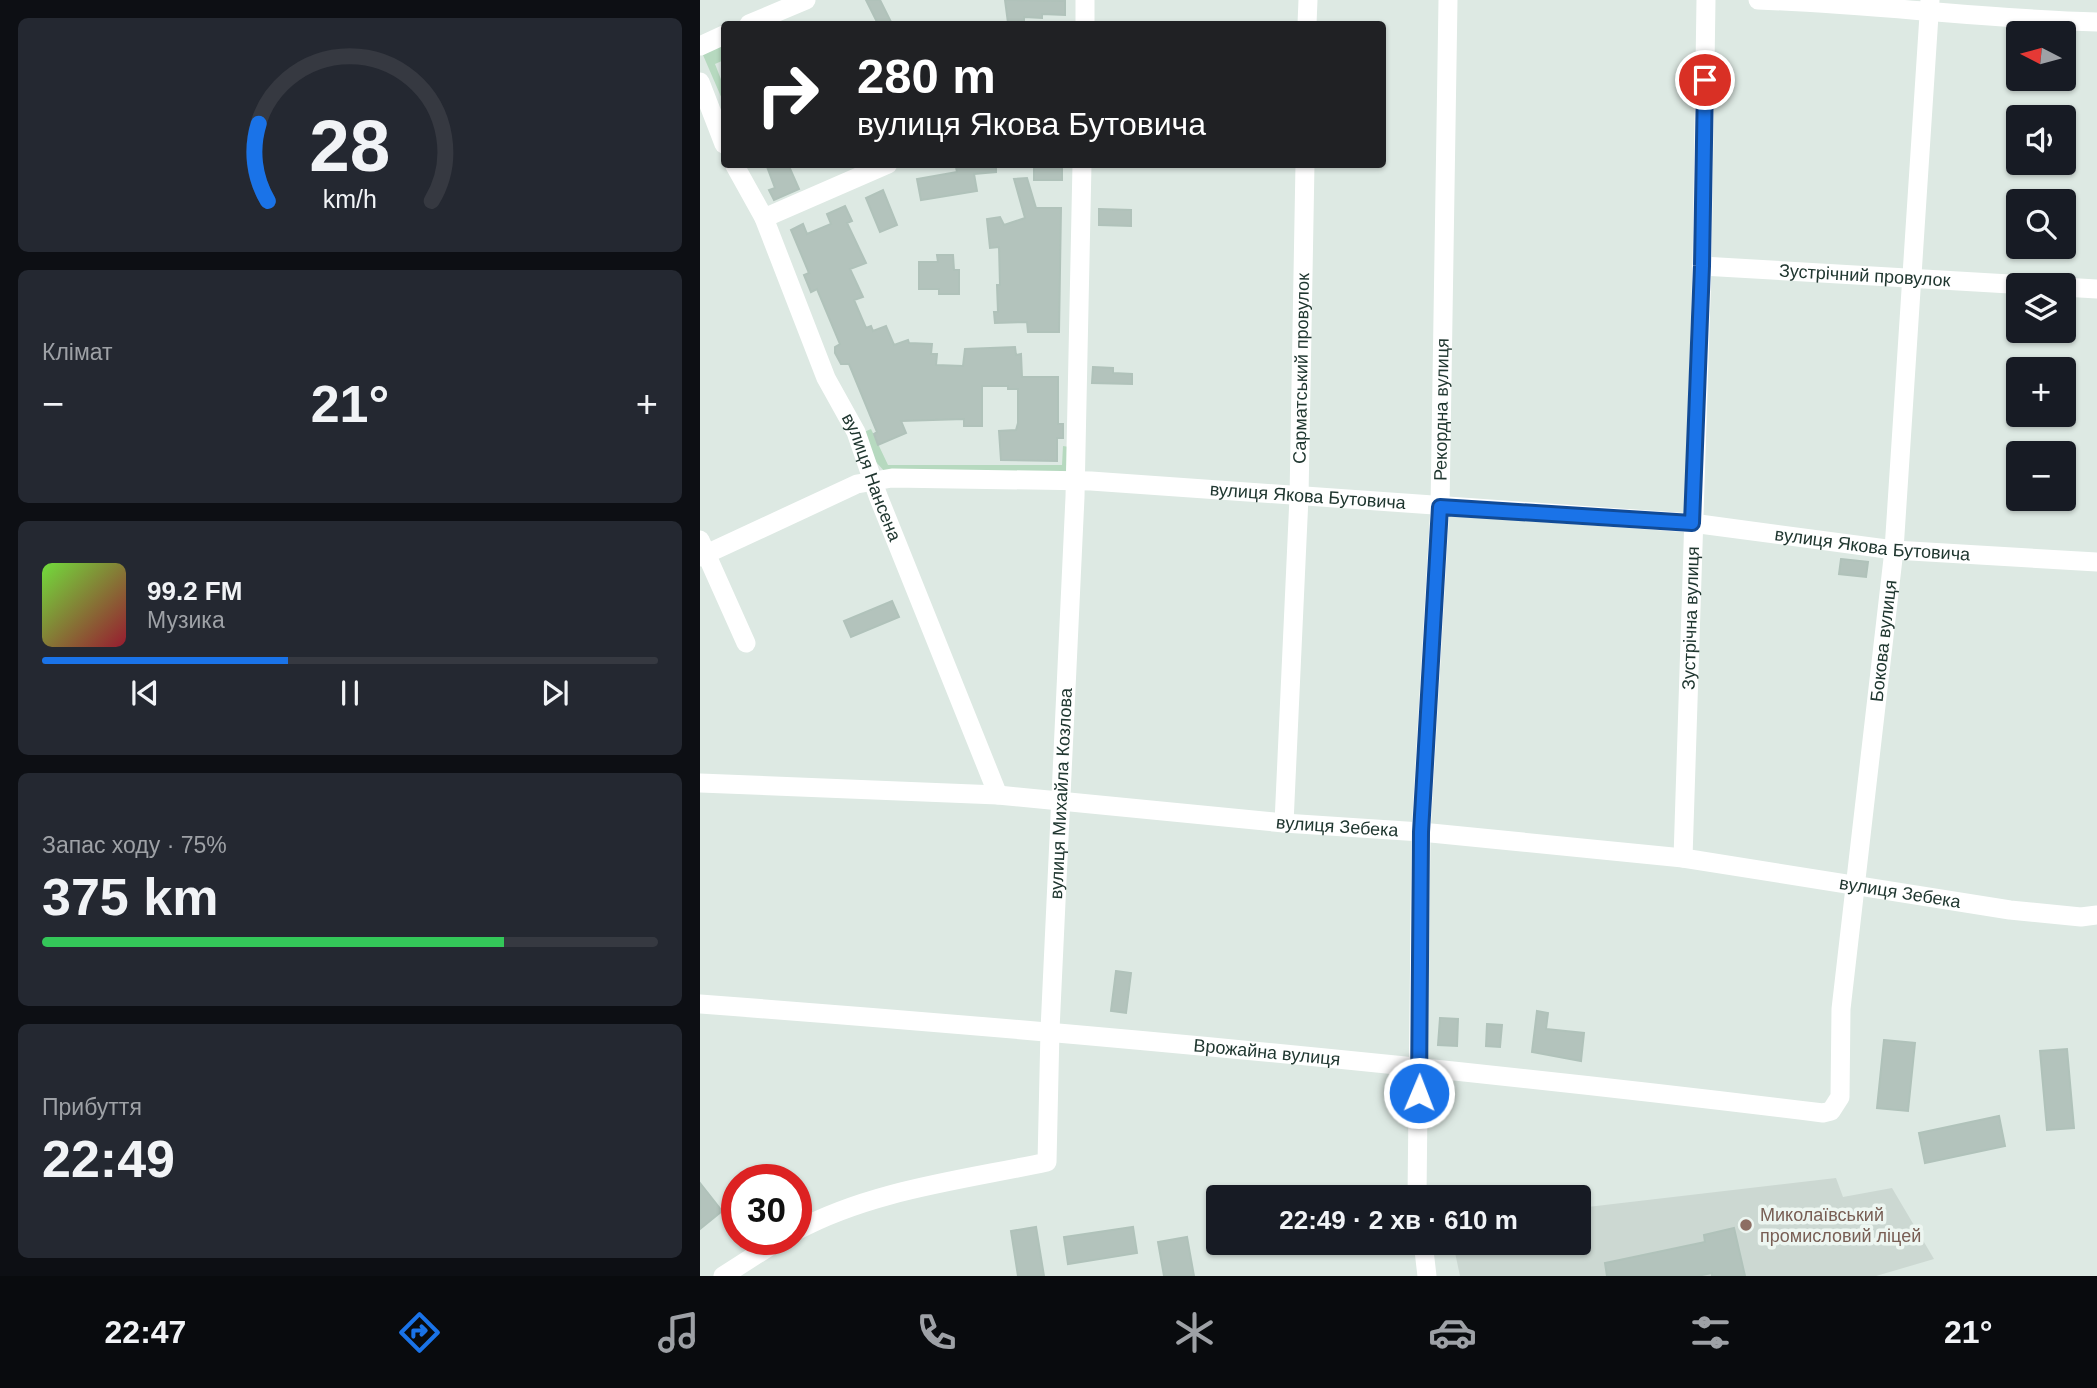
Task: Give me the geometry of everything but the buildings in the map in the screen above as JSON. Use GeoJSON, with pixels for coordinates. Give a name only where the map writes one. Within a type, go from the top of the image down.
{"type":"FeatureCollection","features":[{"type":"Feature","properties":{"kind":"street"},"geometry":{"type":"LineString","coordinates":[[756,21],[806,0]]}},
{"type":"Feature","properties":{"kind":"street"},"geometry":{"type":"LineString","coordinates":[[1085,0],[1085,21]]}},
{"type":"Feature","properties":{"kind":"street"},"geometry":{"type":"LineString","coordinates":[[1307,21],[1308,0]]}},
{"type":"Feature","properties":{"kind":"street","name":"Рекордна вулиця"},"geometry":{"type":"LineString","coordinates":[[1417,1185],[1421,832],[1440,507],[1448,0]]}},
{"type":"Feature","properties":{"kind":"street","name":"Зустрічна вулиця"},"geometry":{"type":"LineString","coordinates":[[1683,858],[1702,266],[1706,0]]}},
{"type":"Feature","properties":{"kind":"street"},"geometry":{"type":"LineString","coordinates":[[1758,0],[1929,5],[1998,18],[2097,22]]}},
{"type":"Feature","properties":{"kind":"street","name":"Бокова вулиця"},"geometry":{"type":"LineString","coordinates":[[1831,1111],[1839,1097],[1841,1009],[1894,550],[1929,5]]}},
{"type":"Feature","properties":{"kind":"street"},"geometry":{"type":"LineString","coordinates":[[700,47],[721,36]]}},
{"type":"Feature","properties":{"kind":"street"},"geometry":{"type":"LineString","coordinates":[[700,82],[721,136]]}},
{"type":"Feature","properties":{"kind":"street","name":"вулиця Нансена"},"geometry":{"type":"LineString","coordinates":[[736,168],[764,218],[826,378],[856,432],[998,795]]}},
{"type":"Feature","properties":{"kind":"street"},"geometry":{"type":"LineString","coordinates":[[764,218],[879,168]]}},
{"type":"Feature","properties":{"kind":"street","name":"вулиця Михайла Козлова"},"geometry":{"type":"LineString","coordinates":[[812,1222],[831,1212],[881,1198],[1047,1162],[1050,1030],[1075,481],[1082,168]]}},
{"type":"Feature","properties":{"kind":"street","name":"Сарматський провулок"},"geometry":{"type":"LineString","coordinates":[[1284,823],[1299,497],[1305,168]]}},
{"type":"Feature","properties":{"kind":"street","name":"Зустрічний провулок"},"geometry":{"type":"LineString","coordinates":[[1702,266],[2006,284]]}},
{"type":"Feature","properties":{"kind":"street"},"geometry":{"type":"LineString","coordinates":[[2076,288],[2097,289]]}},
{"type":"Feature","properties":{"kind":"street","name":"вулиця Якова Бутовича"},"geometry":{"type":"LineString","coordinates":[[702,551],[857,484],[892,478],[1075,481],[1692,523],[1894,550],[2097,562]]}},
{"type":"Feature","properties":{"kind":"street"},"geometry":{"type":"LineString","coordinates":[[702,551],[746,643]]}},
{"type":"Feature","properties":{"kind":"street","name":"вулиця Зебека"},"geometry":{"type":"LineString","coordinates":[[700,783],[998,795],[1284,823],[1421,832],[1683,858],[2010,910],[2081,917],[2097,915]]}},
{"type":"Feature","properties":{"kind":"street","name":"Врожайна вулиця"},"geometry":{"type":"LineString","coordinates":[[700,1003],[1050,1030],[1420,1067],[1823,1113],[1831,1111]]}},
{"type":"Feature","properties":{"kind":"street"},"geometry":{"type":"LineString","coordinates":[[723,1276],[756,1255]]}},
{"type":"Feature","properties":{"kind":"street"},"geometry":{"type":"LineString","coordinates":[[1425,1255],[1427,1276]]}},
{"type":"Feature","properties":{"kind":"shaded area","name":"Миколаївський промисловий ліцей"},"geometry":{"type":"Polygon","coordinates":[[[1836,1178],[1843,1197],[1892,1188],[1934,1259],[1876,1276],[1460,1276],[1456,1255],[1591,1255],[1591,1207],[1836,1178]]]}},
{"type":"Feature","properties":{"kind":"green space"},"geometry":{"type":"Polygon","coordinates":[[[721,43],[721,61],[715,64],[721,79],[721,97],[703,55],[721,43]]]}},
{"type":"Feature","properties":{"kind":"green space"},"geometry":{"type":"Polygon","coordinates":[[[871,429],[888,465],[1062,465],[1063,446],[1069,447],[1066,473],[886,473],[876,462],[864,432],[871,429]]]}},
{"type":"Feature","properties":{"kind":"place","name":"Миколаївський промисловий ліцей"},"geometry":{"type":"Point","coordinates":[1746,1225]}},
{"type":"Feature","properties":{"kind":"route"},"geometry":{"type":"LineString","coordinates":[[1419,1093],[1421,832],[1440,507],[1692,523],[1702,266],[1705,80]]}}]}
